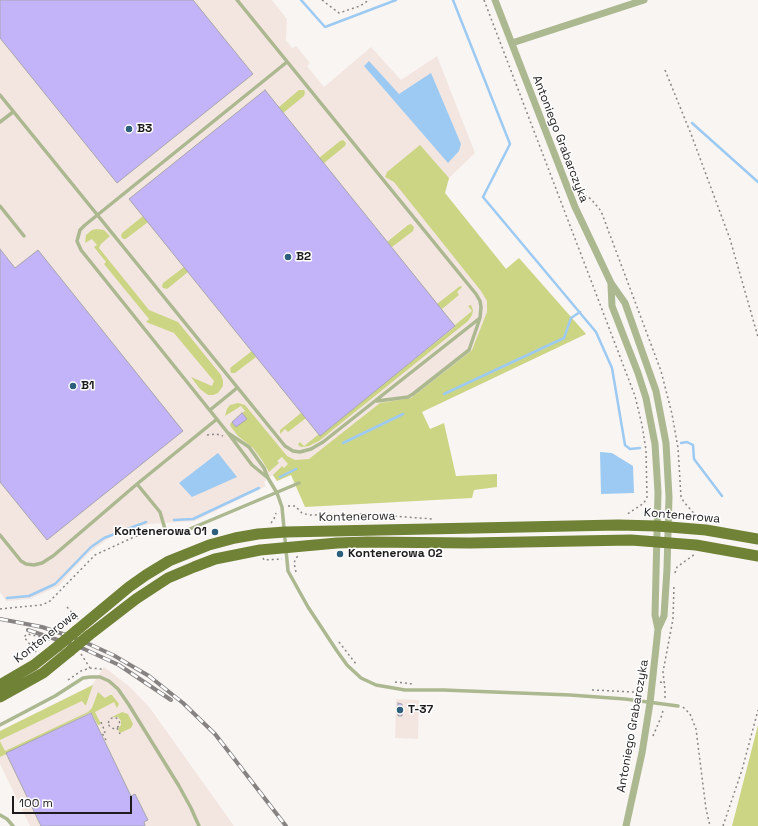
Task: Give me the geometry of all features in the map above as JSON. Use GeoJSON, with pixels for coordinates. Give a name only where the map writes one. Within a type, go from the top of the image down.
{"type":"FeatureCollection","features":[{"type":"Feature","properties":{"kind":"main road","name":"Kontenerowa"},"geometry":{"type":"LineString","coordinates":[[0,685],[34,665],[129,587],[146,575],[176,558],[208,545],[235,538],[284,532],[618,524],[706,530],[758,539]]}},
{"type":"Feature","properties":{"kind":"main road","name":"Kontenerowa"},"geometry":{"type":"LineString","coordinates":[[0,697],[43,673],[136,599],[168,578],[215,559],[240,553],[285,547],[337,543],[457,543],[593,540],[662,542],[696,545],[758,556]]}},
{"type":"Feature","properties":{"kind":"street","name":"Antoniego Grabarczyka"},"geometry":{"type":"LineString","coordinates":[[495,0],[574,207],[611,283],[624,303],[648,368],[660,406],[666,444],[669,479],[655,616],[658,629],[653,682],[642,753],[626,826]]}},
{"type":"Feature","properties":{"kind":"street"},"geometry":{"type":"LineString","coordinates":[[512,43],[641,1]]}},
{"type":"Feature","properties":{"kind":"street","name":"Antoniego Grabarczyka"},"geometry":{"type":"LineString","coordinates":[[611,283],[612,306],[638,373],[652,423],[663,526],[664,616],[658,629]]}},
{"type":"Feature","properties":{"kind":"lane"},"geometry":{"type":"LineString","coordinates":[[237,0],[476,294],[480,301],[480,318],[469,350],[412,394],[376,401]]}},
{"type":"Feature","properties":{"kind":"lane"},"geometry":{"type":"LineString","coordinates":[[268,478],[252,465],[210,410],[79,247],[77,240],[80,230],[287,62]]}},
{"type":"Feature","properties":{"kind":"lane"},"geometry":{"type":"LineString","coordinates":[[0,95],[237,388],[285,446],[293,451],[300,452],[311,449],[323,442],[480,318]]}},
{"type":"Feature","properties":{"kind":"lane"},"geometry":{"type":"LineString","coordinates":[[0,122],[14,112]]}},
{"type":"Feature","properties":{"kind":"lane"},"geometry":{"type":"LineString","coordinates":[[0,206],[24,236]]}},
{"type":"Feature","properties":{"kind":"lane"},"geometry":{"type":"LineString","coordinates":[[210,410],[237,388]]}},
{"type":"Feature","properties":{"kind":"lane"},"geometry":{"type":"LineString","coordinates":[[0,535],[21,561],[26,564],[34,565],[42,563],[54,556],[137,484],[217,419]]}},
{"type":"Feature","properties":{"kind":"lane"},"geometry":{"type":"LineString","coordinates":[[228,433],[251,449],[261,462],[277,493],[282,507],[288,571],[308,607],[347,665],[362,678],[376,685],[405,690],[570,695],[625,699],[678,706]]}},
{"type":"Feature","properties":{"kind":"lane"},"geometry":{"type":"LineString","coordinates":[[137,484],[160,512],[164,527],[171,533],[179,533],[299,484]]}},
{"type":"Feature","properties":{"kind":"lane"},"geometry":{"type":"LineString","coordinates":[[0,724],[56,696],[83,678],[90,676],[100,677],[108,681],[118,689],[133,712],[179,786],[199,826]]}},
{"type":"Feature","properties":{"kind":"lane"},"geometry":{"type":"LineString","coordinates":[[0,815],[7,819],[13,826]]}},
{"type":"Feature","properties":{"kind":"path"},"geometry":{"type":"LineString","coordinates":[[322,0],[339,13],[360,6],[369,0]]}},
{"type":"Feature","properties":{"kind":"path"},"geometry":{"type":"LineString","coordinates":[[484,0],[635,396],[646,450],[646,498],[644,503],[624,516]]}},
{"type":"Feature","properties":{"kind":"path"},"geometry":{"type":"LineString","coordinates":[[665,70],[730,239],[758,337]]}},
{"type":"Feature","properties":{"kind":"path"},"geometry":{"type":"LineString","coordinates":[[573,187],[595,203],[601,211],[616,250]]}},
{"type":"Feature","properties":{"kind":"path"},"geometry":{"type":"LineString","coordinates":[[195,437],[199,441],[211,434],[219,434],[225,438]]}},
{"type":"Feature","properties":{"kind":"path"},"geometry":{"type":"LineString","coordinates":[[681,497],[699,519],[698,525]]}},
{"type":"Feature","properties":{"kind":"path"},"geometry":{"type":"LineString","coordinates":[[282,507],[295,506],[302,513],[310,515],[366,514],[436,519]]}},
{"type":"Feature","properties":{"kind":"path"},"geometry":{"type":"LineString","coordinates":[[0,609],[41,605],[49,602],[95,555],[134,537],[164,527]]}},
{"type":"Feature","properties":{"kind":"path"},"geometry":{"type":"LineString","coordinates":[[675,572],[677,567],[695,555],[695,551]]}},
{"type":"Feature","properties":{"kind":"path"},"geometry":{"type":"LineString","coordinates":[[294,558],[296,558],[294,567],[297,575]]}},
{"type":"Feature","properties":{"kind":"path"},"geometry":{"type":"LineString","coordinates":[[665,698],[663,672],[673,619],[674,580]]}},
{"type":"Feature","properties":{"kind":"path"},"geometry":{"type":"LineString","coordinates":[[67,607],[76,616]]}},
{"type":"Feature","properties":{"kind":"path"},"geometry":{"type":"LineString","coordinates":[[24,638],[35,650]]}},
{"type":"Feature","properties":{"kind":"path"},"geometry":{"type":"LineString","coordinates":[[337,640],[357,666]]}},
{"type":"Feature","properties":{"kind":"path"},"geometry":{"type":"LineString","coordinates":[[591,690],[633,692],[640,689],[644,680],[665,683]]}},
{"type":"Feature","properties":{"kind":"path"},"geometry":{"type":"LineString","coordinates":[[391,681],[415,684]]}},
{"type":"Feature","properties":{"kind":"path"},"geometry":{"type":"LineString","coordinates":[[678,706],[684,708],[690,714],[696,729],[706,809],[710,826]]}},
{"type":"Feature","properties":{"kind":"path"},"geometry":{"type":"LineString","coordinates":[[723,826],[742,770],[758,710]]}},
{"type":"Feature","properties":{"kind":"path"},"geometry":{"type":"LineString","coordinates":[[109,726],[110,719],[116,718],[120,723],[117,728]]}},
{"type":"Feature","properties":{"kind":"path"},"geometry":{"type":"LineString","coordinates":[[101,722],[105,732],[102,733],[106,740]]}},
{"type":"Feature","properties":{"kind":"path"},"geometry":{"type":"LineString","coordinates":[[104,728],[109,726],[117,728]]}},
{"type":"Feature","properties":{"kind":"path"},"geometry":{"type":"LineString","coordinates":[[117,728],[120,734]]}},
{"type":"Feature","properties":{"kind":"shaded area"},"geometry":{"type":"Polygon","coordinates":[[[0,0],[272,0],[287,19],[286,40],[292,48],[296,46],[310,63],[307,66],[324,87],[371,47],[401,80],[437,56],[475,153],[449,178],[445,193],[506,269],[519,258],[586,334],[277,481],[272,475],[264,482],[266,486],[195,521],[149,524],[112,536],[90,552],[59,586],[30,599],[6,601],[0,592],[0,0]]]}},
{"type":"Feature","properties":{"kind":"shaded area"},"geometry":{"type":"Polygon","coordinates":[[[104,667],[130,687],[150,708],[234,826],[30,826],[0,764],[0,731],[92,685],[104,667]]]}},
{"type":"Feature","properties":{"kind":"shaded area"},"geometry":{"type":"Polygon","coordinates":[[[396,699],[419,700],[418,739],[395,738],[396,699]]]}},
{"type":"Feature","properties":{"kind":"green space"},"geometry":{"type":"Polygon","coordinates":[[[299,90],[304,90],[304,96],[283,113],[279,107],[299,90]]]}},
{"type":"Feature","properties":{"kind":"green space"},"geometry":{"type":"Polygon","coordinates":[[[343,140],[346,143],[345,146],[324,163],[319,158],[340,141],[343,140]]]}},
{"type":"Feature","properties":{"kind":"green space"},"geometry":{"type":"Polygon","coordinates":[[[420,145],[449,178],[445,193],[506,269],[519,258],[586,334],[422,412],[430,429],[444,423],[456,476],[497,474],[497,487],[474,490],[472,498],[305,507],[291,475],[277,481],[273,475],[282,466],[284,468],[288,464],[282,457],[277,461],[279,463],[269,472],[253,448],[238,436],[231,427],[230,424],[232,422],[236,427],[247,419],[242,413],[245,411],[241,406],[225,416],[230,405],[238,403],[245,405],[287,456],[295,460],[309,459],[380,403],[411,398],[470,352],[487,312],[487,301],[481,291],[394,182],[385,177],[387,172],[420,145]]]}},
{"type":"Feature","properties":{"kind":"green space"},"geometry":{"type":"Polygon","coordinates":[[[143,216],[148,222],[127,238],[123,239],[121,236],[122,233],[143,216]]]}},
{"type":"Feature","properties":{"kind":"green space"},"geometry":{"type":"Polygon","coordinates":[[[411,224],[414,227],[413,231],[392,247],[387,242],[408,225],[411,224]]]}},
{"type":"Feature","properties":{"kind":"green space"},"geometry":{"type":"Polygon","coordinates":[[[92,230],[104,230],[110,236],[101,244],[99,248],[149,310],[178,322],[221,375],[223,386],[218,393],[208,395],[200,389],[191,377],[212,386],[214,381],[174,333],[146,322],[149,319],[104,264],[106,262],[94,247],[97,245],[92,239],[85,243],[86,235],[92,230]]]}},
{"type":"Feature","properties":{"kind":"green space"},"geometry":{"type":"Polygon","coordinates":[[[184,267],[188,272],[167,289],[163,288],[163,283],[184,267]]]}},
{"type":"Feature","properties":{"kind":"green space"},"geometry":{"type":"Polygon","coordinates":[[[460,286],[462,287],[457,292],[459,295],[442,309],[437,304],[460,286]]]}},
{"type":"Feature","properties":{"kind":"green space"},"geometry":{"type":"Polygon","coordinates":[[[471,305],[473,310],[468,321],[319,441],[309,446],[302,447],[299,446],[298,444],[300,442],[304,446],[319,434],[320,435],[455,327],[455,325],[472,311],[468,306],[471,305]]]}},
{"type":"Feature","properties":{"kind":"green space"},"geometry":{"type":"Polygon","coordinates":[[[252,351],[256,357],[235,373],[231,373],[230,368],[252,351]]]}},
{"type":"Feature","properties":{"kind":"green space"},"geometry":{"type":"Polygon","coordinates":[[[301,413],[306,418],[288,432],[285,429],[280,434],[280,430],[301,413]]]}},
{"type":"Feature","properties":{"kind":"green space"},"geometry":{"type":"Polygon","coordinates":[[[93,685],[86,705],[82,701],[0,740],[0,731],[93,685]]]}},
{"type":"Feature","properties":{"kind":"green space"},"geometry":{"type":"Polygon","coordinates":[[[98,692],[105,698],[112,695],[119,704],[117,708],[114,702],[95,712],[101,724],[98,725],[91,712],[0,757],[0,741],[5,751],[88,712],[92,708],[98,692]]]}},
{"type":"Feature","properties":{"kind":"green space"},"geometry":{"type":"Polygon","coordinates":[[[122,712],[128,714],[133,724],[131,728],[120,733],[118,729],[121,725],[121,721],[118,717],[112,717],[122,712]]]}},
{"type":"Feature","properties":{"kind":"green space"},"geometry":{"type":"Polygon","coordinates":[[[758,725],[758,826],[732,826],[758,725]]]}},
{"type":"Feature","properties":{"kind":"water"},"geometry":{"type":"Polygon","coordinates":[[[369,61],[399,94],[431,73],[461,144],[459,151],[448,163],[364,66],[369,61]]]}},
{"type":"Feature","properties":{"kind":"water"},"geometry":{"type":"Polygon","coordinates":[[[600,452],[612,453],[633,466],[634,493],[601,494],[600,452]]]}},
{"type":"Feature","properties":{"kind":"water"},"geometry":{"type":"Polygon","coordinates":[[[218,453],[237,477],[192,497],[179,483],[218,453]]]}},
{"type":"Feature","properties":{"kind":"building","name":"B3"},"geometry":{"type":"Polygon","coordinates":[[[0,0],[193,0],[253,74],[117,183],[0,38],[0,0]]]}},
{"type":"Feature","properties":{"kind":"building","name":"B2"},"geometry":{"type":"Polygon","coordinates":[[[265,90],[455,326],[320,436],[129,199],[265,90]]]}},
{"type":"Feature","properties":{"kind":"building","name":"B1"},"geometry":{"type":"Polygon","coordinates":[[[0,249],[15,268],[38,250],[183,431],[47,540],[0,482],[0,249]]]}},
{"type":"Feature","properties":{"kind":"building"},"geometry":{"type":"Polygon","coordinates":[[[242,413],[247,419],[236,427],[232,422],[242,413]]]}},
{"type":"Feature","properties":{"kind":"building","name":"T-37"},"geometry":{"type":"Polygon","coordinates":[[[398,703],[402,704],[402,716],[398,716],[398,703]]]}},
{"type":"Feature","properties":{"kind":"building"},"geometry":{"type":"Polygon","coordinates":[[[91,713],[131,796],[135,794],[148,820],[144,822],[145,826],[41,826],[6,753],[91,713]]]}},
{"type":"Feature","properties":{"kind":"waterway"},"geometry":{"type":"LineString","coordinates":[[301,0],[325,27],[396,0]]}},
{"type":"Feature","properties":{"kind":"waterway"},"geometry":{"type":"LineString","coordinates":[[453,0],[510,144],[483,197],[596,332],[612,368],[625,445],[630,449],[640,448]]}},
{"type":"Feature","properties":{"kind":"waterway"},"geometry":{"type":"LineString","coordinates":[[692,123],[758,182]]}},
{"type":"Feature","properties":{"kind":"waterway"},"geometry":{"type":"LineString","coordinates":[[444,394],[564,338],[571,318],[580,312]]}},
{"type":"Feature","properties":{"kind":"waterway"},"geometry":{"type":"LineString","coordinates":[[343,443],[403,414]]}},
{"type":"Feature","properties":{"kind":"waterway"},"geometry":{"type":"LineString","coordinates":[[681,443],[687,442],[693,445],[694,459],[722,496]]}},
{"type":"Feature","properties":{"kind":"waterway"},"geometry":{"type":"LineString","coordinates":[[280,477],[296,469]]}},
{"type":"Feature","properties":{"kind":"waterway"},"geometry":{"type":"LineString","coordinates":[[174,520],[193,519],[259,488]]}},
{"type":"Feature","properties":{"kind":"waterway"},"geometry":{"type":"LineString","coordinates":[[7,598],[29,596],[55,584],[91,547],[104,538],[146,522]]}},
{"type":"Feature","properties":{"kind":"railway"},"geometry":{"type":"LineString","coordinates":[[0,619],[42,627],[78,639],[113,655],[149,676],[183,703],[215,734],[286,826]]}},
{"type":"Feature","properties":{"kind":"railway"},"geometry":{"type":"LineString","coordinates":[[28,630],[82,648],[119,665],[171,700]]}},
{"type":"Feature","properties":{"kind":"place","name":"B3"},"geometry":{"type":"Point","coordinates":[129,129]}},
{"type":"Feature","properties":{"kind":"place","name":"B2"},"geometry":{"type":"Point","coordinates":[288,257]}},
{"type":"Feature","properties":{"kind":"place","name":"B1"},"geometry":{"type":"Point","coordinates":[73,386]}},
{"type":"Feature","properties":{"kind":"place","name":"Kontenerowa 01"},"geometry":{"type":"Point","coordinates":[215,532]}},
{"type":"Feature","properties":{"kind":"place","name":"Kontenerowa 02"},"geometry":{"type":"Point","coordinates":[340,554]}},
{"type":"Feature","properties":{"kind":"place","name":"T-37"},"geometry":{"type":"Point","coordinates":[400,710]}}]}
